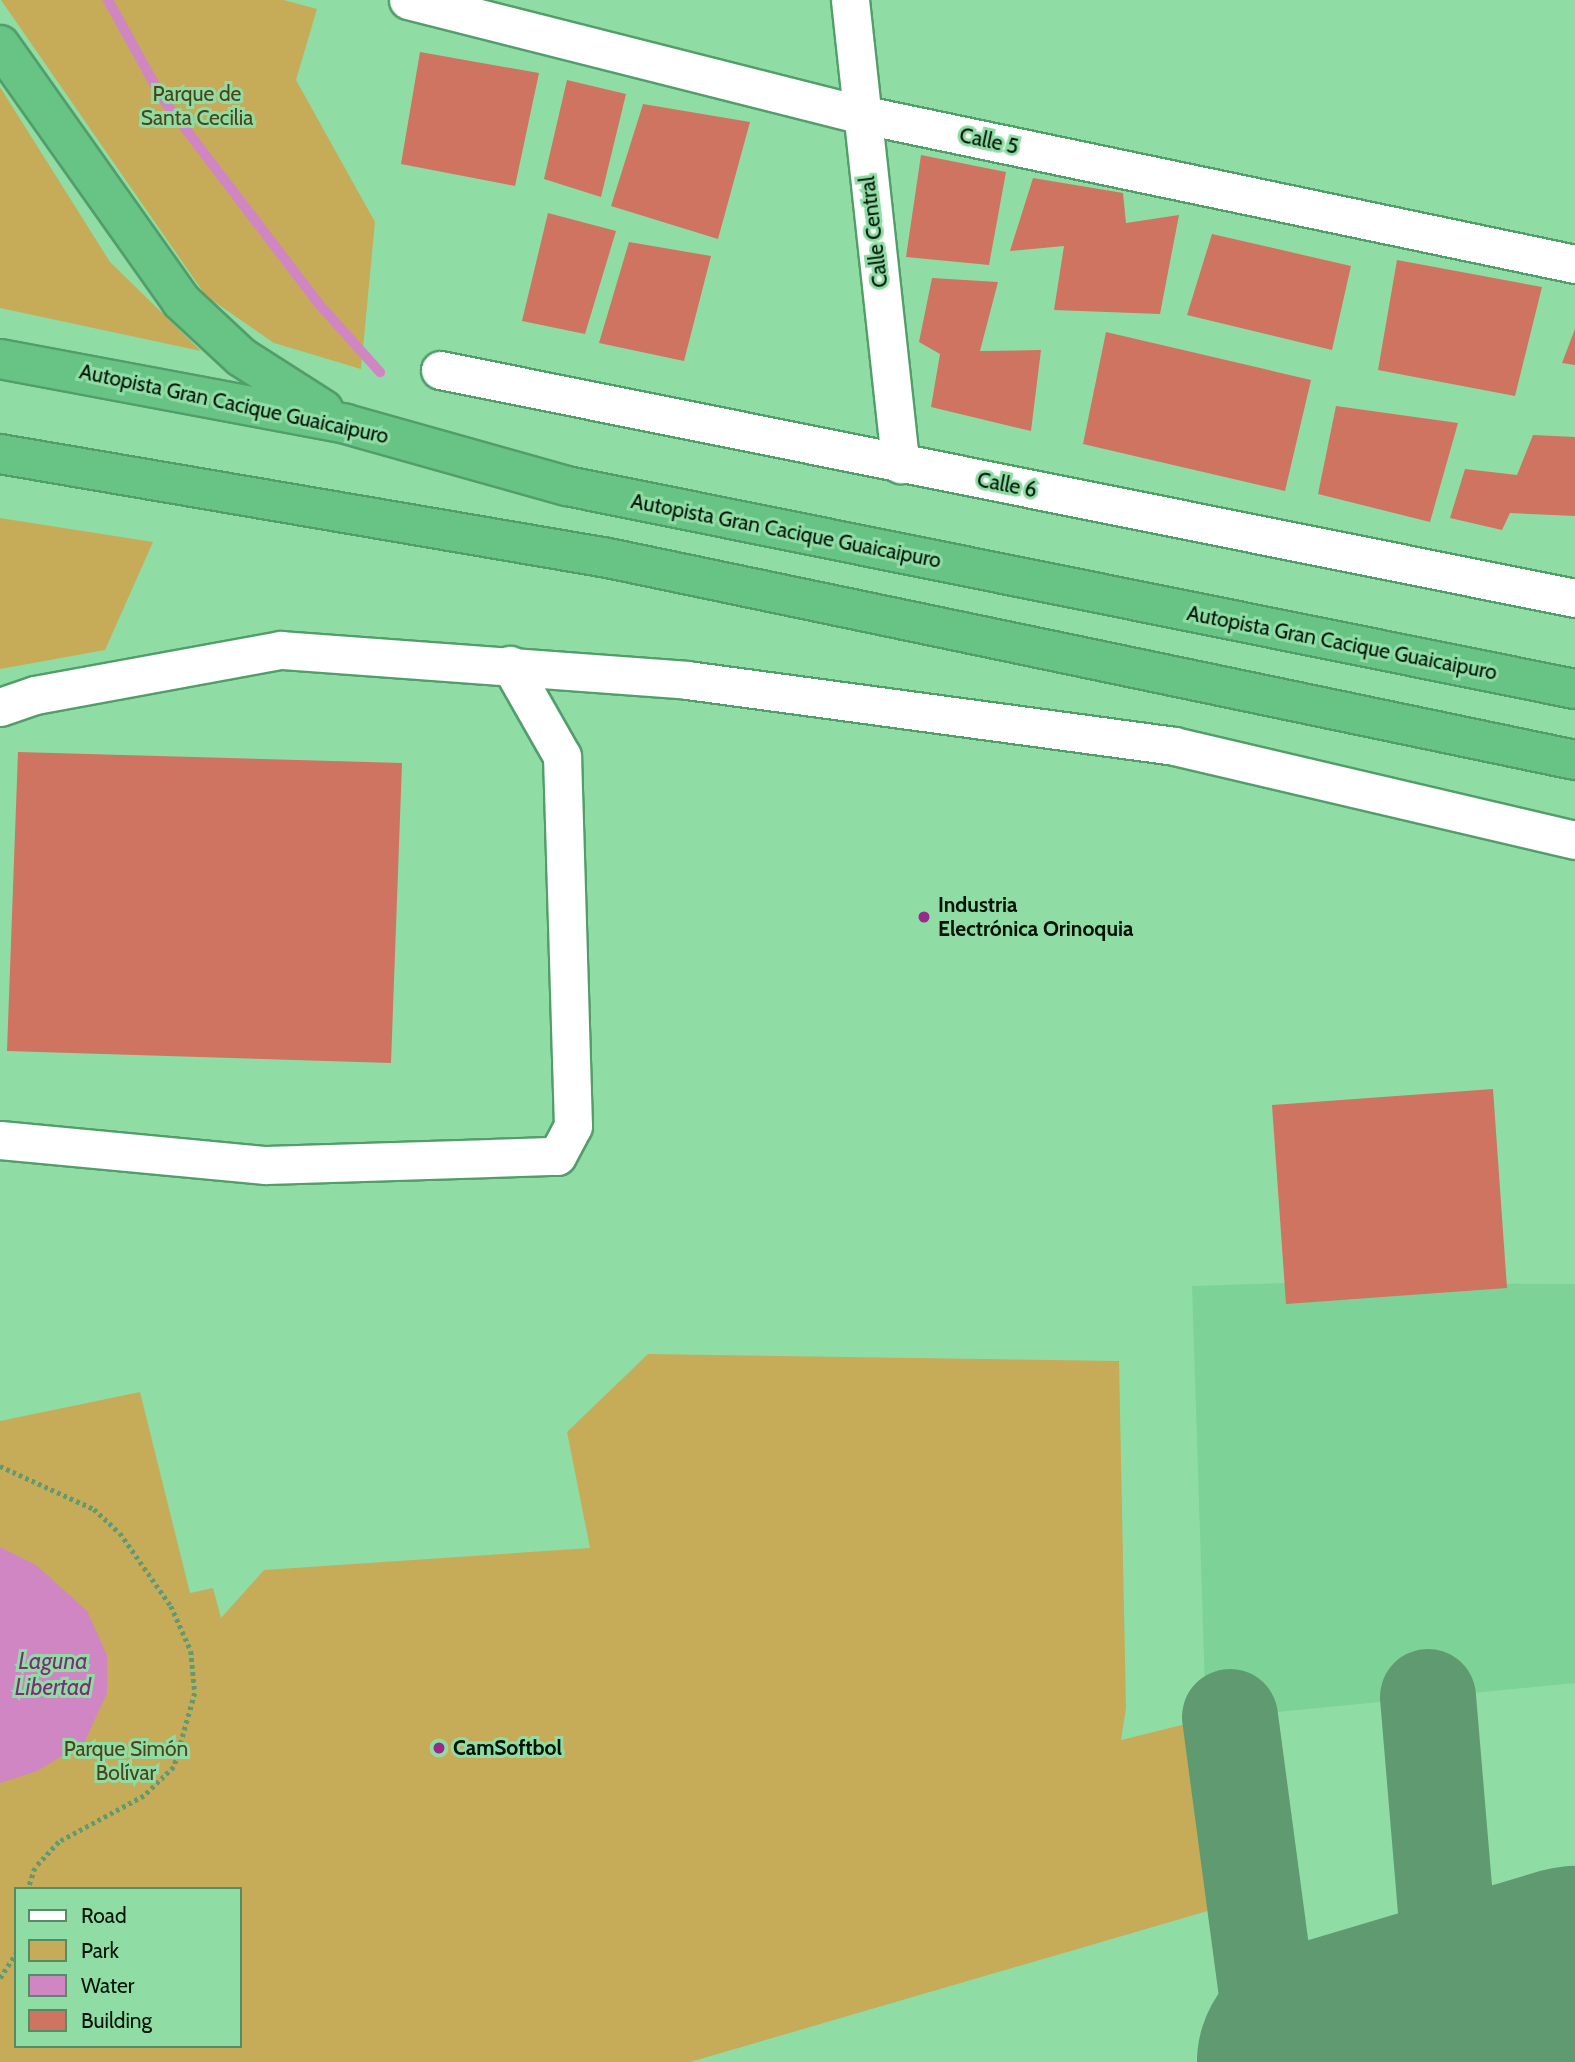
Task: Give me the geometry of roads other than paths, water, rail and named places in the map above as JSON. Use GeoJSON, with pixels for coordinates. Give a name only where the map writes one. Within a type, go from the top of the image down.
{"type":"FeatureCollection","features":[{"type":"Feature","properties":{"kind":"highway"},"geometry":{"type":"LineString","coordinates":[[0,45],[125,231],[181,302],[241,357],[346,424]]}},
{"type":"Feature","properties":{"kind":"highway","name":"Autopista Gran Cacique Guaicaipuro"},"geometry":{"type":"LineString","coordinates":[[0,359],[346,424],[567,486],[1575,690]]}},
{"type":"Feature","properties":{"kind":"highway"},"geometry":{"type":"LineString","coordinates":[[0,454],[608,558],[1575,760]]}},
{"type":"Feature","properties":{"kind":"street","name":"Calle 5"},"geometry":{"type":"LineString","coordinates":[[408,0],[860,114],[1575,264]]}},
{"type":"Feature","properties":{"kind":"street","name":"Calle Central"},"geometry":{"type":"LineString","coordinates":[[850,0],[860,114],[900,464]]}},
{"type":"Feature","properties":{"kind":"street","name":"Calle 6"},"geometry":{"type":"LineString","coordinates":[[440,370],[1575,598]]}},
{"type":"Feature","properties":{"kind":"street"},"geometry":{"type":"LineString","coordinates":[[0,707],[35,695],[281,650],[510,665],[687,680],[1174,746],[1575,840]]}},
{"type":"Feature","properties":{"kind":"street"},"geometry":{"type":"LineString","coordinates":[[0,1140],[266,1165],[557,1156],[573,1126],[562,756],[510,665]]}},
{"type":"Feature","properties":{"kind":"water","name":"Laguna Libertad"},"geometry":{"type":"Polygon","coordinates":[[[0,1547],[36,1565],[87,1611],[107,1655],[107,1693],[84,1743],[37,1771],[0,1783],[0,1547]]]}},
{"type":"Feature","properties":{"kind":"waterway"},"geometry":{"type":"LineString","coordinates":[[108,0],[162,98],[318,303],[380,372]]}},
{"type":"Feature","properties":{"kind":"place","name":"Industria Electrónica Orinoquia"},"geometry":{"type":"Point","coordinates":[924,917]}},
{"type":"Feature","properties":{"kind":"place","name":"CamSoftbol"},"geometry":{"type":"Point","coordinates":[439,1748]}},
{"type":"Feature","properties":{"kind":"park label","name":"Parque de Santa Cecilia"},"geometry":{"type":"Point","coordinates":[197,106]}},
{"type":"Feature","properties":{"kind":"park label","name":"Parque Simón Bolívar"},"geometry":{"type":"Point","coordinates":[126,1761]}}]}
